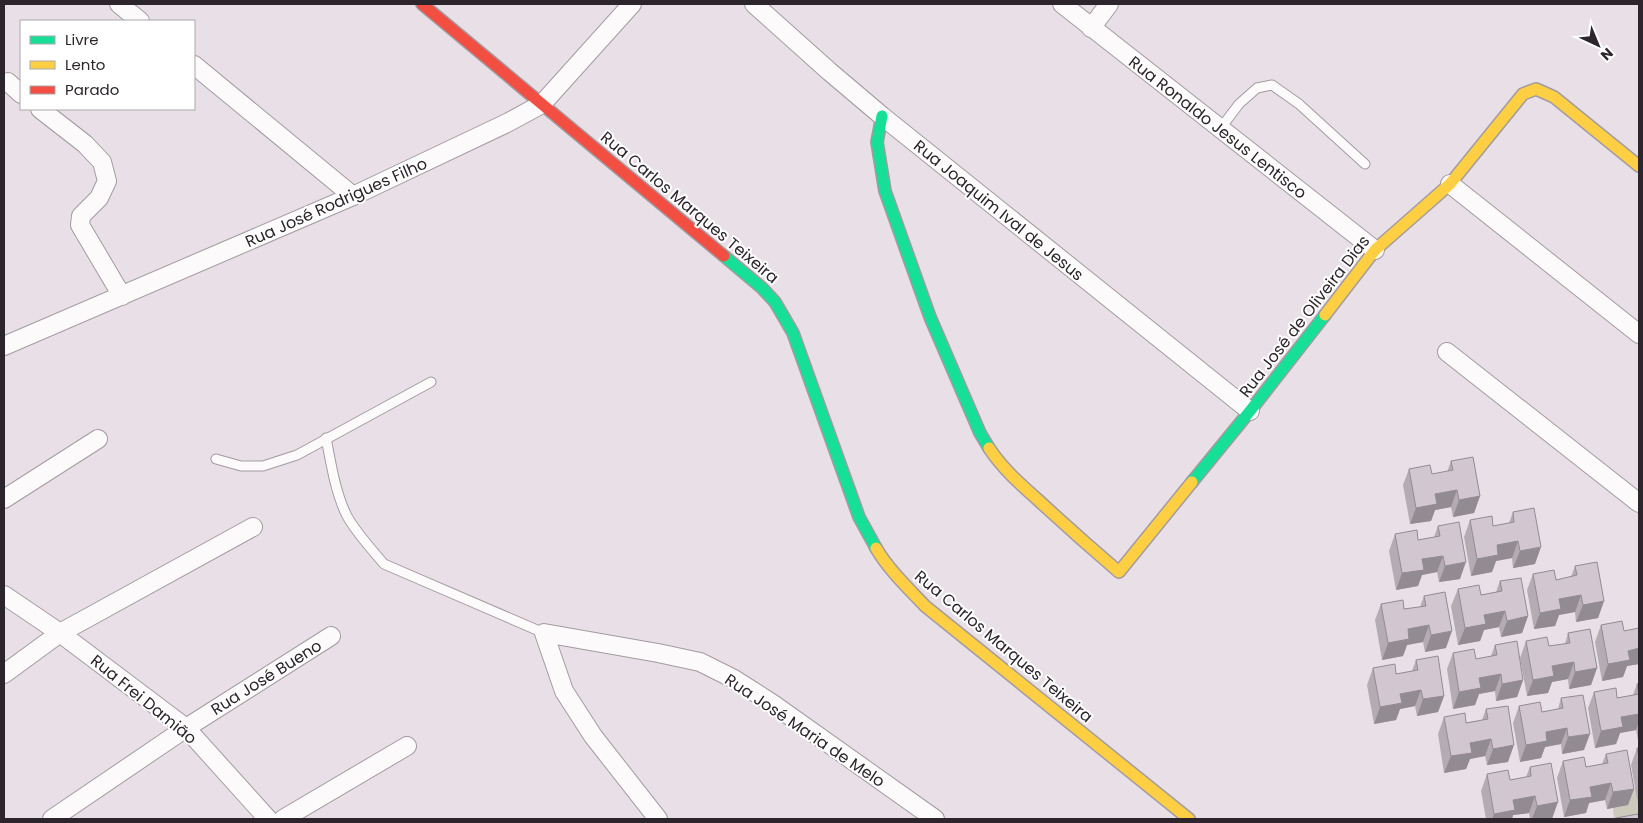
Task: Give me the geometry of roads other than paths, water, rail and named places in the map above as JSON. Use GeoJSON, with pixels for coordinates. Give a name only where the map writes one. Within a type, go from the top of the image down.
{"type":"FeatureCollection","features":[{"type":"Feature","properties":{"kind":"street"},"geometry":{"type":"LineString","coordinates":[[119,4],[139,20]]}},
{"type":"Feature","properties":{"kind":"street","name":"Rua Carlos Marques Teixeira"},"geometry":{"type":"LineString","coordinates":[[422,4],[762,288],[775,302],[793,333],[860,517],[880,554],[905,585],[926,606],[1190,819]]}},
{"type":"Feature","properties":{"kind":"street","name":"Rua José Rodrigues Filho"},"geometry":{"type":"LineString","coordinates":[[5,341],[122,296],[353,196],[507,123],[542,104],[632,4]]}},
{"type":"Feature","properties":{"kind":"street","name":"Rua Joaquim Ival de Jesus"},"geometry":{"type":"LineString","coordinates":[[754,4],[882,116],[1250,411]]}},
{"type":"Feature","properties":{"kind":"street","name":"Rua Ronaldo Jesus Lentisco"},"geometry":{"type":"LineString","coordinates":[[1062,4],[1375,250]]}},
{"type":"Feature","properties":{"kind":"street"},"geometry":{"type":"LineString","coordinates":[[1091,28],[1109,4]]}},
{"type":"Feature","properties":{"kind":"street"},"geometry":{"type":"LineString","coordinates":[[195,66],[353,196]]}},
{"type":"Feature","properties":{"kind":"street","name":"Rua José de Oliveira Dias"},"geometry":{"type":"LineString","coordinates":[[882,116],[878,142],[885,191],[930,317],[980,432],[995,456],[1013,477],[1073,533],[1119,572],[1250,411],[1375,250],[1450,184],[1523,94],[1536,89],[1554,97],[1639,166]]}},
{"type":"Feature","properties":{"kind":"street"},"geometry":{"type":"LineString","coordinates":[[41,110],[85,144],[102,162],[107,182],[99,198],[80,216],[80,225],[122,296]]}},
{"type":"Feature","properties":{"kind":"street"},"geometry":{"type":"LineString","coordinates":[[1450,184],[1639,334]]}},
{"type":"Feature","properties":{"kind":"street"},"geometry":{"type":"LineString","coordinates":[[1447,352],[1639,503]]}},
{"type":"Feature","properties":{"kind":"street"},"geometry":{"type":"LineString","coordinates":[[4,499],[98,439]]}},
{"type":"Feature","properties":{"kind":"street"},"geometry":{"type":"LineString","coordinates":[[4,674],[60,633],[253,527]]}},
{"type":"Feature","properties":{"kind":"street","name":"Rua Frei Damião"},"geometry":{"type":"LineString","coordinates":[[4,595],[60,633],[186,728],[268,819]]}},
{"type":"Feature","properties":{"kind":"street"},"geometry":{"type":"LineString","coordinates":[[544,634],[564,691],[593,736],[658,819]]}},
{"type":"Feature","properties":{"kind":"street","name":"Rua José Maria de Melo"},"geometry":{"type":"LineString","coordinates":[[544,634],[700,662],[734,679],[773,704],[935,819]]}},
{"type":"Feature","properties":{"kind":"street","name":"Rua José Bueno"},"geometry":{"type":"LineString","coordinates":[[52,819],[186,728],[331,636]]}},
{"type":"Feature","properties":{"kind":"street"},"geometry":{"type":"LineString","coordinates":[[283,819],[407,746]]}},
{"type":"Feature","properties":{"kind":"lane"},"geometry":{"type":"LineString","coordinates":[[1220,129],[1239,104],[1257,88],[1272,85],[1299,104],[1365,164]]}},
{"type":"Feature","properties":{"kind":"lane"},"geometry":{"type":"LineString","coordinates":[[216,459],[241,466],[263,466],[296,455],[431,382]]}},
{"type":"Feature","properties":{"kind":"lane","name":"Rua José Maria de Melo"},"geometry":{"type":"LineString","coordinates":[[326,438],[335,479],[346,514],[384,564],[544,634]]}}]}
